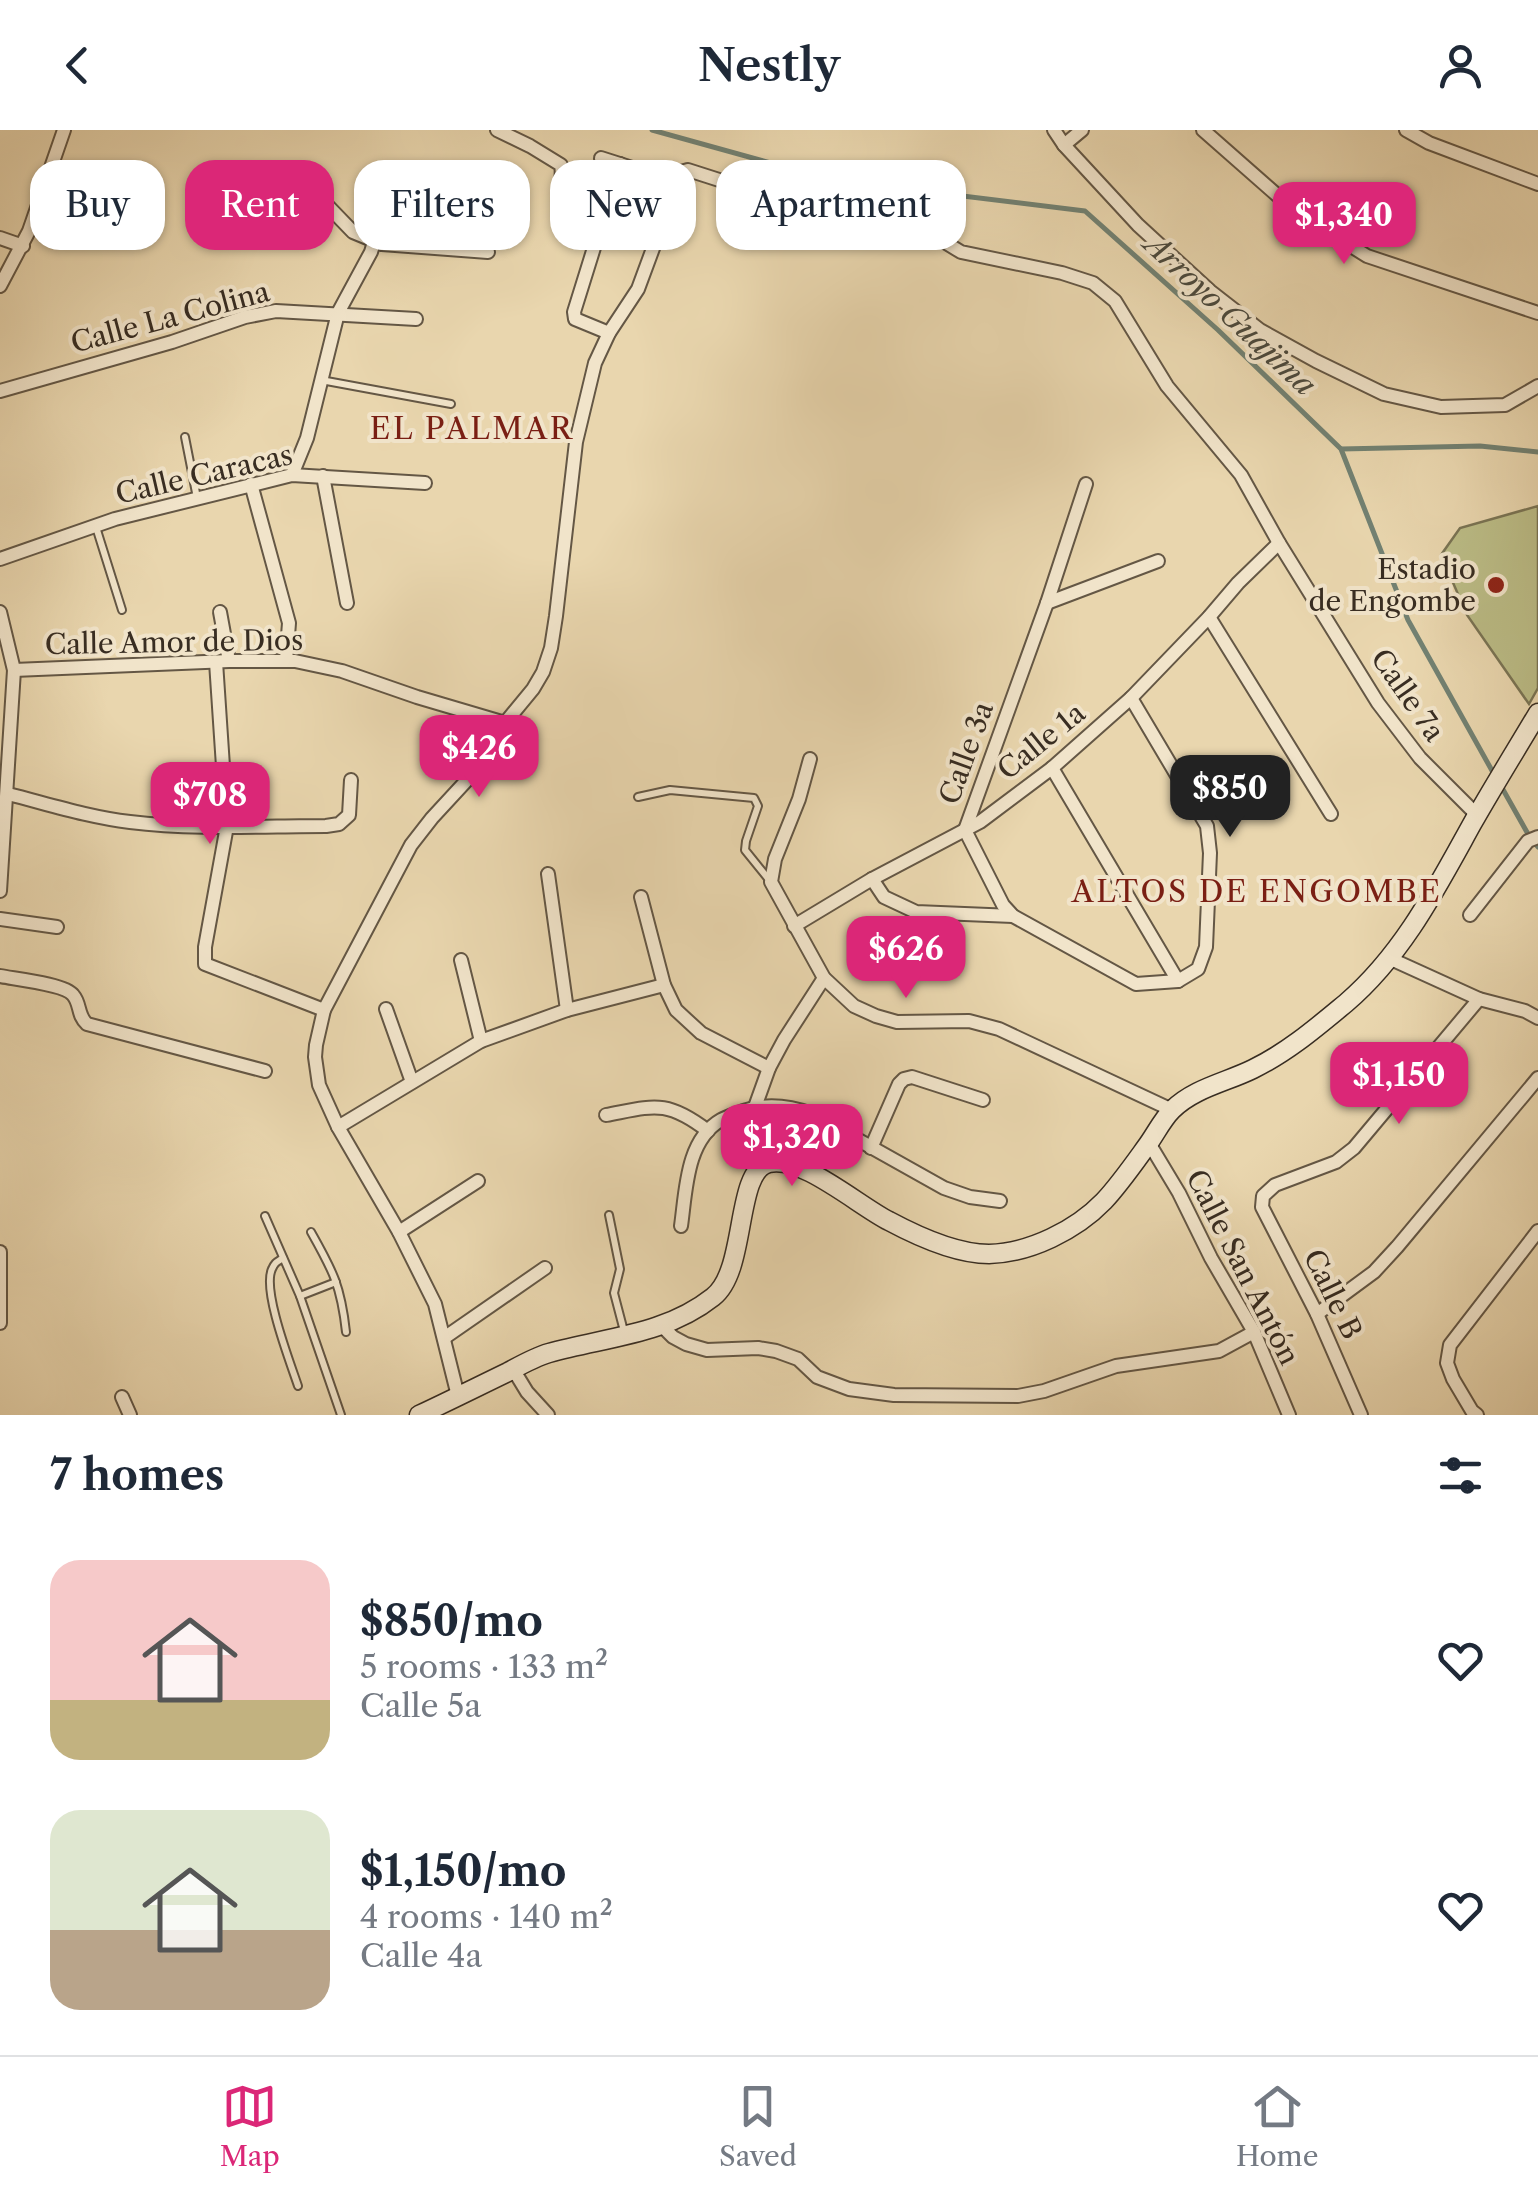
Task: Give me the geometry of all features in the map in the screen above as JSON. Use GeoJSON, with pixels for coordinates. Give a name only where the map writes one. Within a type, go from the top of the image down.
{"type":"FeatureCollection","features":[{"type":"Feature","properties":{"kind":"street"},"geometry":{"type":"LineString","coordinates":[[0,286],[22,246],[64,130]]}},
{"type":"Feature","properties":{"kind":"street"},"geometry":{"type":"LineString","coordinates":[[497,130],[552,160]]}},
{"type":"Feature","properties":{"kind":"street"},"geometry":{"type":"LineString","coordinates":[[1054,130],[1138,225],[1210,291],[1260,330],[1316,361],[1384,394],[1441,407],[1505,405],[1538,386]]}},
{"type":"Feature","properties":{"kind":"street"},"geometry":{"type":"LineString","coordinates":[[1064,145],[1082,130]]}},
{"type":"Feature","properties":{"kind":"street"},"geometry":{"type":"LineString","coordinates":[[1202,130],[1294,210],[1367,256],[1538,313]]}},
{"type":"Feature","properties":{"kind":"street"},"geometry":{"type":"LineString","coordinates":[[1406,130],[1429,143],[1538,184]]}},
{"type":"Feature","properties":{"kind":"street"},"geometry":{"type":"LineString","coordinates":[[601,158],[607,160]]}},
{"type":"Feature","properties":{"kind":"street","name":"Calle 7a"},"geometry":{"type":"LineString","coordinates":[[696,173],[822,213],[925,230],[961,252],[1062,273],[1094,284],[1115,301],[1167,386],[1241,474],[1278,543],[1378,703],[1420,758],[1477,815]]}},
{"type":"Feature","properties":{"kind":"street"},"geometry":{"type":"LineString","coordinates":[[334,212],[354,232]]}},
{"type":"Feature","properties":{"kind":"street"},"geometry":{"type":"LineString","coordinates":[[0,238],[22,246]]}},
{"type":"Feature","properties":{"kind":"street"},"geometry":{"type":"LineString","coordinates":[[292,475],[308,438],[338,313],[372,250]]}},
{"type":"Feature","properties":{"kind":"street"},"geometry":{"type":"LineString","coordinates":[[465,250],[488,252]]}},
{"type":"Feature","properties":{"kind":"street"},"geometry":{"type":"LineString","coordinates":[[593,250],[574,319],[608,332]]}},
{"type":"Feature","properties":{"kind":"street"},"geometry":{"type":"LineString","coordinates":[[458,1396],[435,1304],[399,1232],[338,1127],[319,1084],[316,1045],[324,1010],[411,845],[492,753],[505,723],[543,672],[551,648],[576,442],[596,363],[608,332],[638,289],[654,250]]}},
{"type":"Feature","properties":{"kind":"street","name":"Calle La Colina"},"geometry":{"type":"LineString","coordinates":[[0,391],[276,311],[416,319]]}},
{"type":"Feature","properties":{"kind":"street","name":"Calle Caracas"},"geometry":{"type":"LineString","coordinates":[[0,559],[96,526],[292,475],[425,483]]}},
{"type":"Feature","properties":{"kind":"street"},"geometry":{"type":"LineString","coordinates":[[323,476],[347,603]]}},
{"type":"Feature","properties":{"kind":"street"},"geometry":{"type":"LineString","coordinates":[[251,484],[289,622],[286,661]]}},
{"type":"Feature","properties":{"kind":"street","name":"Calle 3a"},"geometry":{"type":"LineString","coordinates":[[1086,484],[965,830],[1003,905],[1013,916],[1136,984],[1178,981]]}},
{"type":"Feature","properties":{"kind":"street","name":"Calle 1a"},"geometry":{"type":"LineString","coordinates":[[794,926],[980,822],[1052,768],[1131,698],[1278,543]]}},
{"type":"Feature","properties":{"kind":"street"},"geometry":{"type":"LineString","coordinates":[[1047,602],[1158,561]]}},
{"type":"Feature","properties":{"kind":"street"},"geometry":{"type":"LineString","coordinates":[[0,612],[14,670],[6,734],[8,794],[0,891]]}},
{"type":"Feature","properties":{"kind":"street"},"geometry":{"type":"LineString","coordinates":[[220,612],[227,826],[205,964],[324,1010]]}},
{"type":"Feature","properties":{"kind":"street"},"geometry":{"type":"LineString","coordinates":[[1209,617],[1331,814]]}},
{"type":"Feature","properties":{"kind":"street","name":"Calle Amor de Dios"},"geometry":{"type":"LineString","coordinates":[[14,670],[286,661],[342,671],[505,723]]}},
{"type":"Feature","properties":{"kind":"street"},"geometry":{"type":"LineString","coordinates":[[1052,768],[1178,981],[1198,969],[1206,947],[1208,826],[1131,698]]}},
{"type":"Feature","properties":{"kind":"street"},"geometry":{"type":"LineString","coordinates":[[420,1415],[546,1353],[625,1338],[698,1309],[720,1292],[731,1273],[749,1184],[756,1169],[764,1164],[782,1161],[802,1167],[888,1221],[944,1246],[988,1254],[1029,1247],[1071,1227],[1104,1201],[1172,1110],[1194,1094],[1255,1068],[1295,1045],[1350,1000],[1391,958],[1430,901],[1538,713]]}},
{"type":"Feature","properties":{"kind":"street"},"geometry":{"type":"LineString","coordinates":[[810,759],[771,882],[824,978],[854,1006],[876,1016],[897,1022],[969,1021],[999,1029],[1172,1110]]}},
{"type":"Feature","properties":{"kind":"street"},"geometry":{"type":"LineString","coordinates":[[8,794],[134,823],[340,824],[350,815],[352,780]]}},
{"type":"Feature","properties":{"kind":"street"},"geometry":{"type":"LineString","coordinates":[[1470,915],[1534,838]]}},
{"type":"Feature","properties":{"kind":"street"},"geometry":{"type":"LineString","coordinates":[[548,874],[567,1010]]}},
{"type":"Feature","properties":{"kind":"street"},"geometry":{"type":"LineString","coordinates":[[872,879],[884,897],[916,912],[1013,916]]}},
{"type":"Feature","properties":{"kind":"street"},"geometry":{"type":"LineString","coordinates":[[641,896],[664,985],[676,1010],[700,1033],[769,1068]]}},
{"type":"Feature","properties":{"kind":"street"},"geometry":{"type":"LineString","coordinates":[[0,918],[57,927]]}},
{"type":"Feature","properties":{"kind":"street"},"geometry":{"type":"LineString","coordinates":[[1391,958],[1478,998],[1538,1018]]}},
{"type":"Feature","properties":{"kind":"street"},"geometry":{"type":"LineString","coordinates":[[461,960],[482,1041]]}},
{"type":"Feature","properties":{"kind":"street"},"geometry":{"type":"LineString","coordinates":[[0,976],[68,990],[76,998],[80,1018],[87,1024],[264,1071]]}},
{"type":"Feature","properties":{"kind":"street"},"geometry":{"type":"LineString","coordinates":[[755,1106],[784,1040],[824,978]]}},
{"type":"Feature","properties":{"kind":"street"},"geometry":{"type":"LineString","coordinates":[[338,1127],[482,1041],[567,1010],[664,985]]}},
{"type":"Feature","properties":{"kind":"street","name":"Calle B"},"geometry":{"type":"LineString","coordinates":[[1361,1415],[1317,1314],[1262,1207],[1263,1196],[1275,1184],[1336,1162],[1354,1148],[1478,998]]}},
{"type":"Feature","properties":{"kind":"street"},"geometry":{"type":"LineString","coordinates":[[386,1009],[412,1082]]}},
{"type":"Feature","properties":{"kind":"street"},"geometry":{"type":"LineString","coordinates":[[871,1148],[904,1079],[912,1077],[982,1100]]}},
{"type":"Feature","properties":{"kind":"street"},"geometry":{"type":"LineString","coordinates":[[1317,1314],[1362,1281],[1397,1248],[1538,1078]]}},
{"type":"Feature","properties":{"kind":"street"},"geometry":{"type":"LineString","coordinates":[[606,1115],[657,1106],[670,1108],[688,1115],[708,1131]]}},
{"type":"Feature","properties":{"kind":"street"},"geometry":{"type":"LineString","coordinates":[[681,1226],[689,1170],[697,1146],[720,1120],[755,1106],[796,1108],[812,1114],[944,1188],[970,1197],[1000,1200]]}},
{"type":"Feature","properties":{"kind":"street","name":"Calle San Antón"},"geometry":{"type":"LineString","coordinates":[[1149,1143],[1254,1332],[1290,1415]]}},
{"type":"Feature","properties":{"kind":"street"},"geometry":{"type":"LineString","coordinates":[[399,1232],[478,1181]]}},
{"type":"Feature","properties":{"kind":"street"},"geometry":{"type":"LineString","coordinates":[[1472,1414],[1447,1363],[1450,1345],[1538,1231]]}},
{"type":"Feature","properties":{"kind":"street"},"geometry":{"type":"LineString","coordinates":[[0,1252],[0,1324]]}},
{"type":"Feature","properties":{"kind":"street"},"geometry":{"type":"LineString","coordinates":[[444,1338],[545,1268]]}},
{"type":"Feature","properties":{"kind":"street"},"geometry":{"type":"LineString","coordinates":[[662,1326],[686,1344],[707,1350],[776,1351],[798,1359],[818,1377],[850,1389],[894,1395],[1031,1394],[1116,1366],[1219,1351],[1254,1332]]}},
{"type":"Feature","properties":{"kind":"street"},"geometry":{"type":"LineString","coordinates":[[513,1369],[548,1415]]}},
{"type":"Feature","properties":{"kind":"street"},"geometry":{"type":"LineString","coordinates":[[122,1398],[130,1415]]}},
{"type":"Feature","properties":{"kind":"lane"},"geometry":{"type":"LineString","coordinates":[[320,380],[451,404]]}},
{"type":"Feature","properties":{"kind":"lane"},"geometry":{"type":"LineString","coordinates":[[185,437],[198,498]]}},
{"type":"Feature","properties":{"kind":"lane"},"geometry":{"type":"LineString","coordinates":[[96,526],[122,610]]}},
{"type":"Feature","properties":{"kind":"lane"},"geometry":{"type":"LineString","coordinates":[[638,797],[670,790],[754,798],[758,806],[745,850],[771,882]]}},
{"type":"Feature","properties":{"kind":"lane"},"geometry":{"type":"LineString","coordinates":[[609,1215],[620,1270],[614,1293],[625,1338]]}},
{"type":"Feature","properties":{"kind":"lane"},"geometry":{"type":"LineString","coordinates":[[265,1216],[300,1296],[342,1415]]}},
{"type":"Feature","properties":{"kind":"lane"},"geometry":{"type":"LineString","coordinates":[[311,1232],[342,1296],[346,1332]]}},
{"type":"Feature","properties":{"kind":"lane"},"geometry":{"type":"LineString","coordinates":[[283,1258],[274,1263],[270,1286],[298,1386]]}},
{"type":"Feature","properties":{"kind":"lane"},"geometry":{"type":"LineString","coordinates":[[300,1296],[337,1282]]}},
{"type":"Feature","properties":{"kind":"green space","name":"Estadio de Engombe"},"geometry":{"type":"Polygon","coordinates":[[[1538,506],[1538,688],[1529,704],[1467,615],[1441,555],[1460,528],[1538,506]]]}},
{"type":"Feature","properties":{"kind":"waterway","name":"Arroyo Guajima"},"geometry":{"type":"LineString","coordinates":[[652,130],[832,180],[1085,211],[1218,330],[1341,449],[1408,620],[1495,776]]}},
{"type":"Feature","properties":{"kind":"waterway"},"geometry":{"type":"LineString","coordinates":[[1341,449],[1480,446],[1538,452]]}},
{"type":"Feature","properties":{"kind":"waterway","name":"Arroyo Guajima"},"geometry":{"type":"LineString","coordinates":[[1501,786],[1538,847]]}},
{"type":"Feature","properties":{"kind":"place","name":"Estadio de Engombe"},"geometry":{"type":"Point","coordinates":[1496,585]}},
{"type":"Feature","properties":{"kind":"district","name":"EL PALMAR"},"geometry":{"type":"Point","coordinates":[472,429]}},
{"type":"Feature","properties":{"kind":"district","name":"ALTOS DE ENGOMBE"},"geometry":{"type":"Point","coordinates":[1257,892]}}]}
